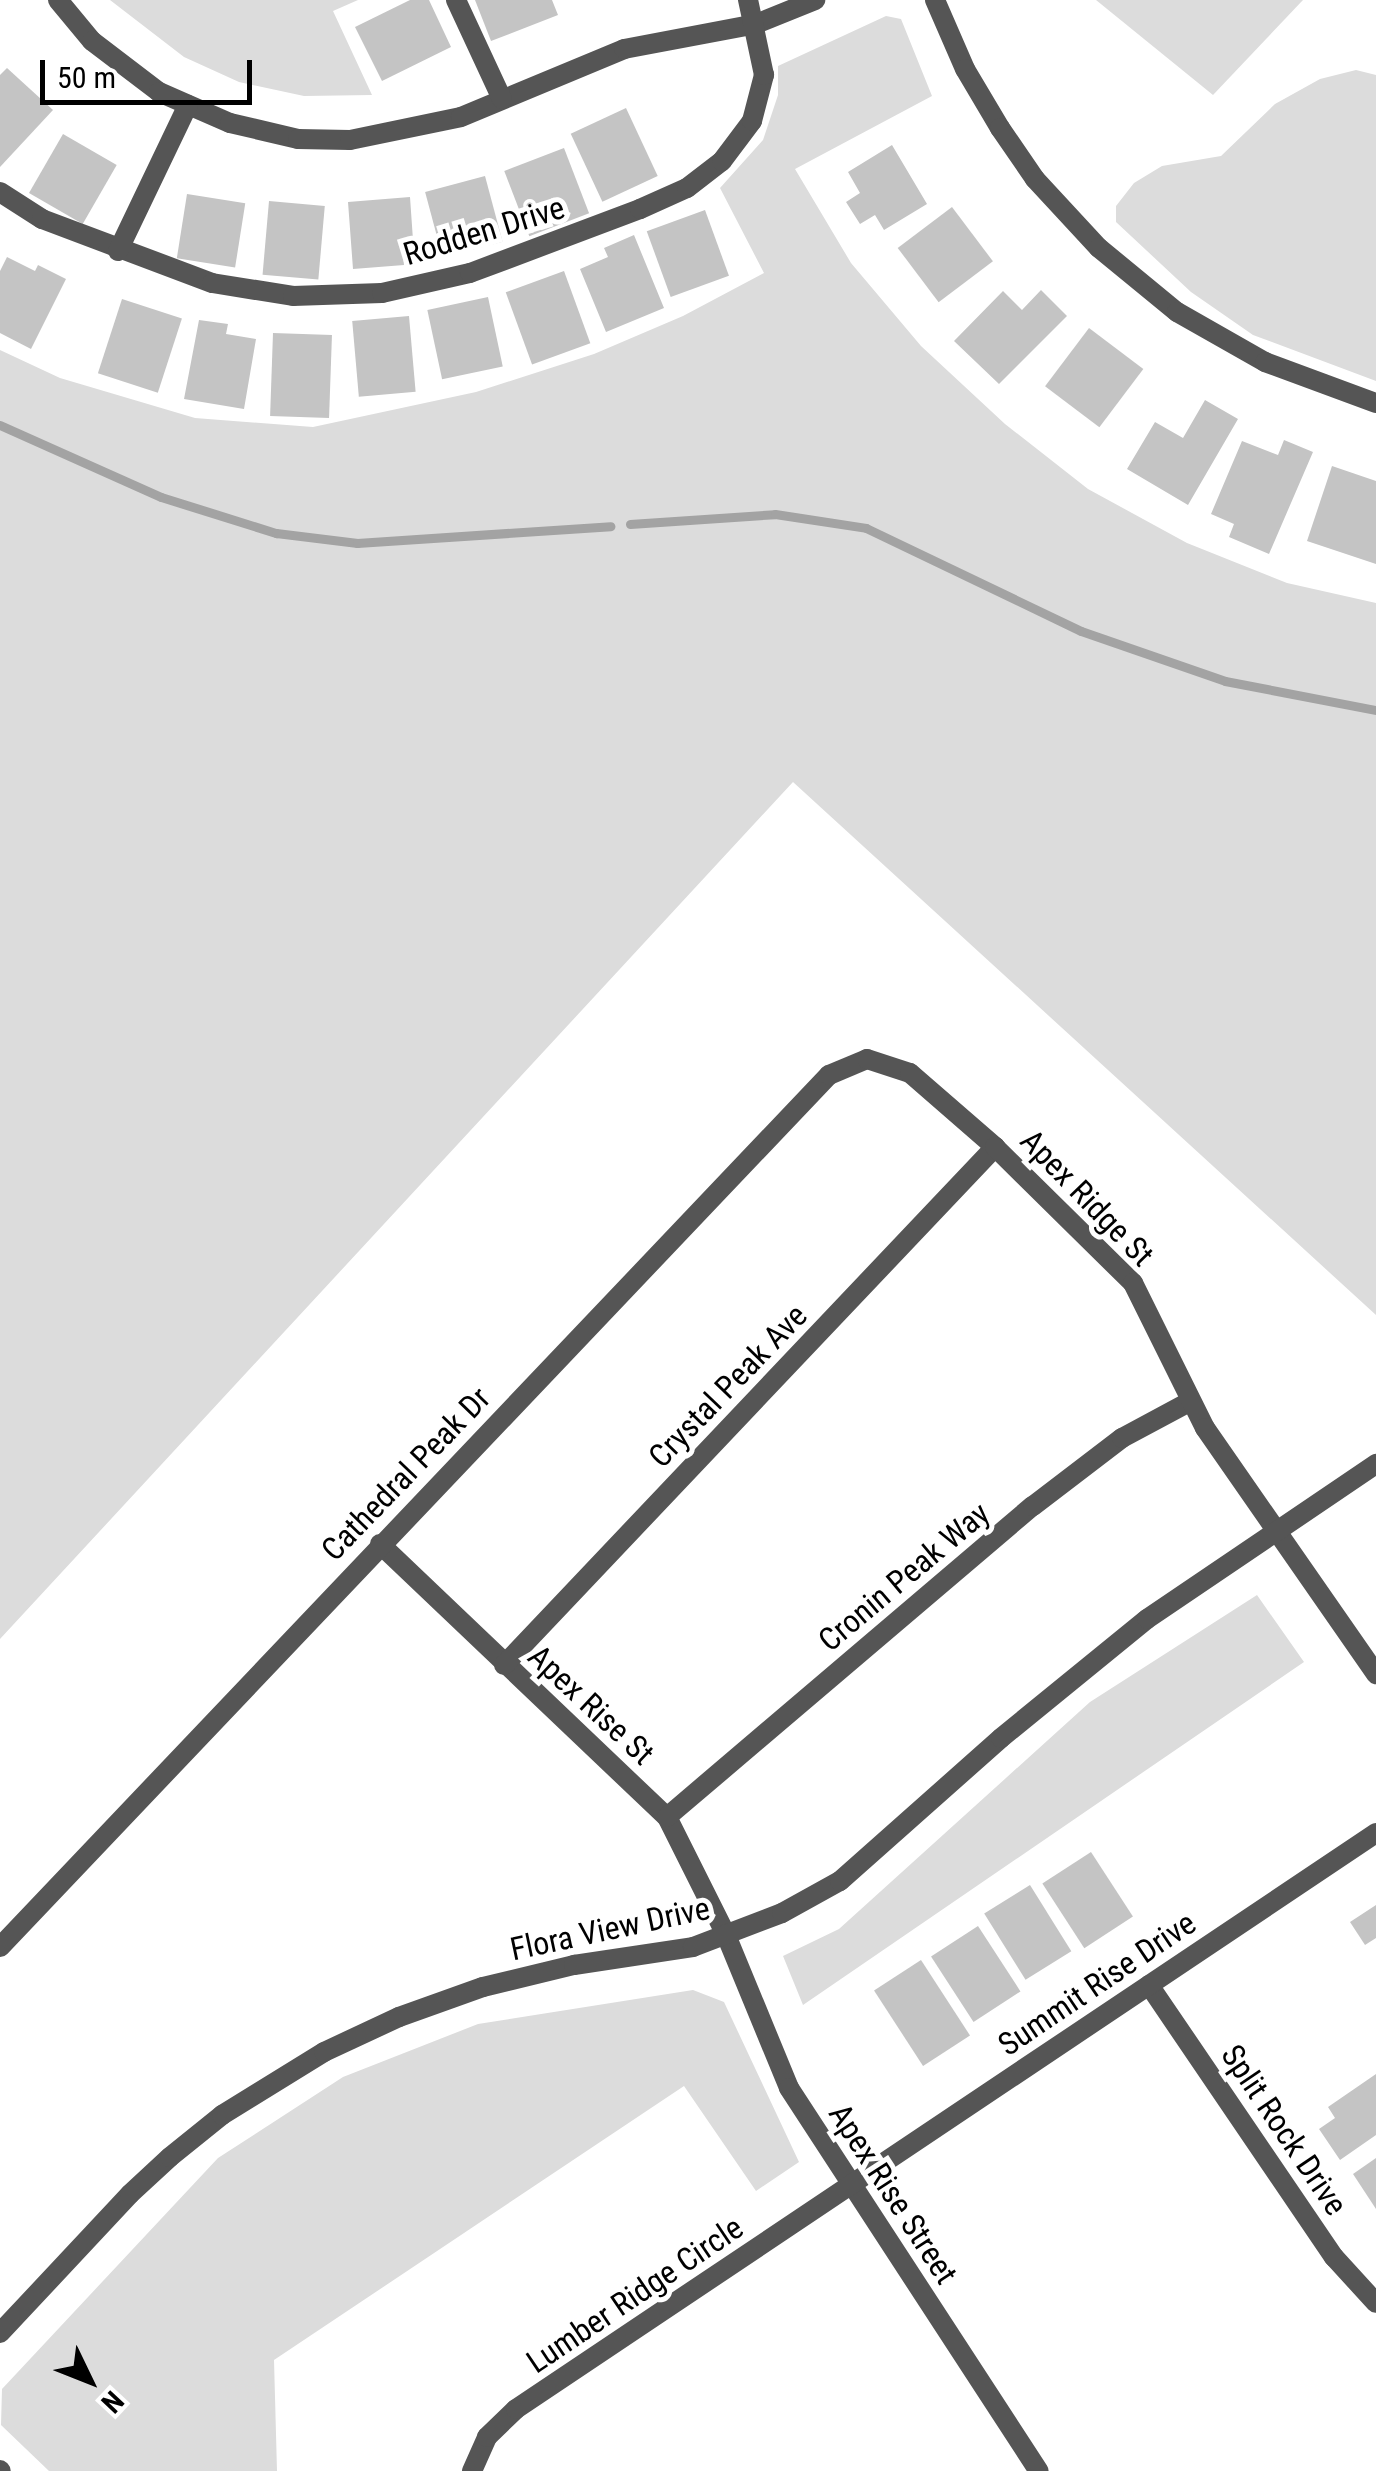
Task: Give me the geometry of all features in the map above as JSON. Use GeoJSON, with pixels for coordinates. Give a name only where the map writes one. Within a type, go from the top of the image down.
{"type":"FeatureCollection","features":[{"type":"Feature","properties":{"kind":"street"},"geometry":{"type":"LineString","coordinates":[[58,0],[92,41],[158,92],[230,123],[298,138],[350,140],[425,127],[624,49],[756,24],[815,0]]}},
{"type":"Feature","properties":{"kind":"street"},"geometry":{"type":"LineString","coordinates":[[456,0],[502,99]]}},
{"type":"Feature","properties":{"kind":"street","name":"Rodden Drive"},"geometry":{"type":"LineString","coordinates":[[0,192],[42,219],[118,251],[212,282],[293,296],[382,292],[470,273],[656,202],[686,188],[722,161],[752,121],[764,75],[748,0]]}},
{"type":"Feature","properties":{"kind":"street"},"geometry":{"type":"LineString","coordinates":[[934,0],[965,68],[1000,128],[1036,180],[1098,248],[1178,312],[1265,362],[1376,403]]}},
{"type":"Feature","properties":{"kind":"street"},"geometry":{"type":"LineString","coordinates":[[118,251],[188,105]]}},
{"type":"Feature","properties":{"kind":"street","name":"Apex Ridge St"},"geometry":{"type":"LineString","coordinates":[[867,1058],[910,1073],[996,1147],[1133,1282],[1205,1428],[1376,1674]]}},
{"type":"Feature","properties":{"kind":"street","name":"Cathedral Peak Dr"},"geometry":{"type":"LineString","coordinates":[[0,1947],[829,1075],[867,1058]]}},
{"type":"Feature","properties":{"kind":"street","name":"Crystal Peak Ave"},"geometry":{"type":"LineString","coordinates":[[504,1666],[996,1147]]}},
{"type":"Feature","properties":{"kind":"street","name":"Cronin Peak Way"},"geometry":{"type":"LineString","coordinates":[[668,1816],[1034,1506],[1122,1438],[1191,1401]]}},
{"type":"Feature","properties":{"kind":"street","name":"Flora View Drive"},"geometry":{"type":"LineString","coordinates":[[0,2332],[170,2157],[222,2115],[324,2052],[399,2018],[483,1988],[574,1965],[693,1948],[782,1913],[840,1880],[1088,1666],[1278,1528],[1376,1464]]}},
{"type":"Feature","properties":{"kind":"street","name":"Apex Rise St"},"geometry":{"type":"LineString","coordinates":[[380,1544],[504,1666],[668,1816],[726,1935]]}},
{"type":"Feature","properties":{"kind":"street","name":"Summit Rise Drive"},"geometry":{"type":"LineString","coordinates":[[852,2187],[1376,1833]]}},
{"type":"Feature","properties":{"kind":"street","name":"Apex Rise Street"},"geometry":{"type":"LineString","coordinates":[[726,1935],[789,2088],[1039,2471]]}},
{"type":"Feature","properties":{"kind":"street","name":"Split Rock Drive"},"geometry":{"type":"LineString","coordinates":[[1149,1984],[1334,2257],[1376,2302]]}},
{"type":"Feature","properties":{"kind":"street","name":"Lumber Ridge Circle"},"geometry":{"type":"LineString","coordinates":[[472,2471],[488,2437],[516,2410],[852,2187]]}},
{"type":"Feature","properties":{"kind":"shaded area"},"geometry":{"type":"Polygon","coordinates":[[[110,0],[358,0],[333,11],[372,95],[304,96],[239,82],[184,57],[110,0]]]}},
{"type":"Feature","properties":{"kind":"shaded area"},"geometry":{"type":"Polygon","coordinates":[[[1096,0],[1303,0],[1213,95],[1096,0]]]}},
{"type":"Feature","properties":{"kind":"shaded area"},"geometry":{"type":"Polygon","coordinates":[[[886,16],[901,19],[932,96],[795,169],[851,263],[921,346],[1005,424],[1088,489],[1187,543],[1287,583],[1376,603],[1376,1315],[793,782],[0,1639],[0,350],[60,378],[195,418],[313,427],[476,392],[594,354],[683,316],[764,273],[720,188],[763,140],[778,95],[778,66],[886,16]]]}},
{"type":"Feature","properties":{"kind":"shaded area"},"geometry":{"type":"Polygon","coordinates":[[[1356,70],[1376,75],[1376,381],[1253,335],[1191,292],[1116,222],[1116,206],[1134,183],[1162,166],[1221,156],[1275,104],[1320,79],[1356,70]]]}},
{"type":"Feature","properties":{"kind":"shaded area"},"geometry":{"type":"Polygon","coordinates":[[[1257,1595],[1304,1662],[803,2005],[783,1956],[839,1929],[1090,1702],[1257,1595]]]}},
{"type":"Feature","properties":{"kind":"shaded area"},"geometry":{"type":"Polygon","coordinates":[[[693,1990],[724,2002],[799,2162],[756,2191],[684,2086],[274,2360],[277,2471],[49,2471],[1,2425],[2,2389],[218,2158],[343,2077],[478,2024],[693,1990]]]}},
{"type":"Feature","properties":{"kind":"building"},"geometry":{"type":"Polygon","coordinates":[[[410,0],[429,0],[451,47],[382,81],[355,27],[410,0]]]}},
{"type":"Feature","properties":{"kind":"building"},"geometry":{"type":"Polygon","coordinates":[[[475,0],[552,0],[558,15],[491,41],[475,0]]]}},
{"type":"Feature","properties":{"kind":"building"},"geometry":{"type":"Polygon","coordinates":[[[7,68],[53,110],[0,167],[0,75],[7,68]]]}},
{"type":"Feature","properties":{"kind":"building"},"geometry":{"type":"Polygon","coordinates":[[[626,108],[658,176],[602,202],[571,134],[626,108]]]}},
{"type":"Feature","properties":{"kind":"building"},"geometry":{"type":"Polygon","coordinates":[[[63,134],[117,165],[83,224],[29,193],[63,134]]]}},
{"type":"Feature","properties":{"kind":"building"},"geometry":{"type":"Polygon","coordinates":[[[892,145],[927,204],[884,230],[875,215],[860,224],[846,202],[860,193],[848,172],[892,145]]]}},
{"type":"Feature","properties":{"kind":"building"},"geometry":{"type":"Polygon","coordinates":[[[564,148],[589,213],[529,236],[504,171],[564,148]]]}},
{"type":"Feature","properties":{"kind":"building"},"geometry":{"type":"Polygon","coordinates":[[[485,176],[503,242],[443,258],[425,192],[485,176]]]}},
{"type":"Feature","properties":{"kind":"building"},"geometry":{"type":"Polygon","coordinates":[[[187,194],[245,203],[235,267],[177,258],[187,194]]]}},
{"type":"Feature","properties":{"kind":"building"},"geometry":{"type":"Polygon","coordinates":[[[410,197],[413,240],[402,241],[404,265],[353,269],[348,202],[410,197]]]}},
{"type":"Feature","properties":{"kind":"building"},"geometry":{"type":"Polygon","coordinates":[[[269,201],[325,206],[318,280],[263,275],[269,201]]]}},
{"type":"Feature","properties":{"kind":"building"},"geometry":{"type":"Polygon","coordinates":[[[952,207],[993,261],[939,302],[898,248],[952,207]]]}},
{"type":"Feature","properties":{"kind":"building"},"geometry":{"type":"Polygon","coordinates":[[[705,210],[729,276],[671,297],[647,231],[705,210]]]}},
{"type":"Feature","properties":{"kind":"building"},"geometry":{"type":"Polygon","coordinates":[[[634,235],[664,308],[606,332],[580,269],[608,257],[604,248],[634,235]]]}},
{"type":"Feature","properties":{"kind":"building"},"geometry":{"type":"Polygon","coordinates":[[[7,257],[35,271],[38,265],[66,279],[31,349],[0,333],[0,271],[7,257]]]}},
{"type":"Feature","properties":{"kind":"building"},"geometry":{"type":"Polygon","coordinates":[[[564,271],[590,343],[532,365],[506,292],[564,271]]]}},
{"type":"Feature","properties":{"kind":"building"},"geometry":{"type":"Polygon","coordinates":[[[1041,290],[1067,316],[999,384],[954,341],[1003,291],[1022,310],[1041,290]]]}},
{"type":"Feature","properties":{"kind":"building"},"geometry":{"type":"Polygon","coordinates":[[[488,297],[503,366],[442,379],[427,310],[488,297]]]}},
{"type":"Feature","properties":{"kind":"building"},"geometry":{"type":"Polygon","coordinates":[[[122,299],[182,318],[158,393],[98,373],[122,299]]]}},
{"type":"Feature","properties":{"kind":"building"},"geometry":{"type":"Polygon","coordinates":[[[409,316],[416,392],[359,397],[352,321],[409,316]]]}},
{"type":"Feature","properties":{"kind":"building"},"geometry":{"type":"Polygon","coordinates":[[[199,320],[228,324],[226,334],[256,339],[244,409],[184,399],[199,320]]]}},
{"type":"Feature","properties":{"kind":"building"},"geometry":{"type":"Polygon","coordinates":[[[1089,328],[1143,369],[1099,427],[1045,386],[1089,328]]]}},
{"type":"Feature","properties":{"kind":"building"},"geometry":{"type":"Polygon","coordinates":[[[273,333],[332,335],[329,418],[270,416],[273,333]]]}},
{"type":"Feature","properties":{"kind":"building"},"geometry":{"type":"Polygon","coordinates":[[[1205,400],[1238,419],[1188,505],[1127,469],[1155,422],[1183,438],[1205,400]]]}},
{"type":"Feature","properties":{"kind":"building"},"geometry":{"type":"Polygon","coordinates":[[[1284,440],[1313,452],[1269,554],[1229,537],[1234,524],[1211,514],[1242,441],[1278,455],[1284,440]]]}},
{"type":"Feature","properties":{"kind":"building"},"geometry":{"type":"Polygon","coordinates":[[[1332,466],[1376,481],[1376,564],[1307,541],[1332,466]]]}},
{"type":"Feature","properties":{"kind":"building"},"geometry":{"type":"Polygon","coordinates":[[[1091,1852],[1133,1917],[1084,1948],[1042,1884],[1091,1852]]]}},
{"type":"Feature","properties":{"kind":"building"},"geometry":{"type":"Polygon","coordinates":[[[1030,1885],[1071,1951],[1026,1980],[984,1914],[1030,1885]]]}},
{"type":"Feature","properties":{"kind":"building"},"geometry":{"type":"Polygon","coordinates":[[[1376,1905],[1376,1938],[1365,1945],[1350,1922],[1376,1905]]]}},
{"type":"Feature","properties":{"kind":"building"},"geometry":{"type":"Polygon","coordinates":[[[978,1926],[1020,1991],[974,2022],[931,1956],[978,1926]]]}},
{"type":"Feature","properties":{"kind":"building"},"geometry":{"type":"Polygon","coordinates":[[[921,1960],[970,2035],[923,2066],[874,1990],[921,1960]]]}},
{"type":"Feature","properties":{"kind":"building"},"geometry":{"type":"Polygon","coordinates":[[[1376,2074],[1376,2135],[1340,2160],[1319,2129],[1335,2118],[1328,2107],[1376,2074]]]}},
{"type":"Feature","properties":{"kind":"building"},"geometry":{"type":"Polygon","coordinates":[[[1376,2158],[1376,2209],[1353,2174],[1376,2158]]]}},
{"type":"Feature","properties":{"kind":"waterway"},"geometry":{"type":"LineString","coordinates":[[0,425],[161,497],[276,533],[357,543],[610,526]]}},
{"type":"Feature","properties":{"kind":"waterway"},"geometry":{"type":"LineString","coordinates":[[630,524],[775,514],[866,528],[1081,631],[1225,681],[1376,710]]}}]}
